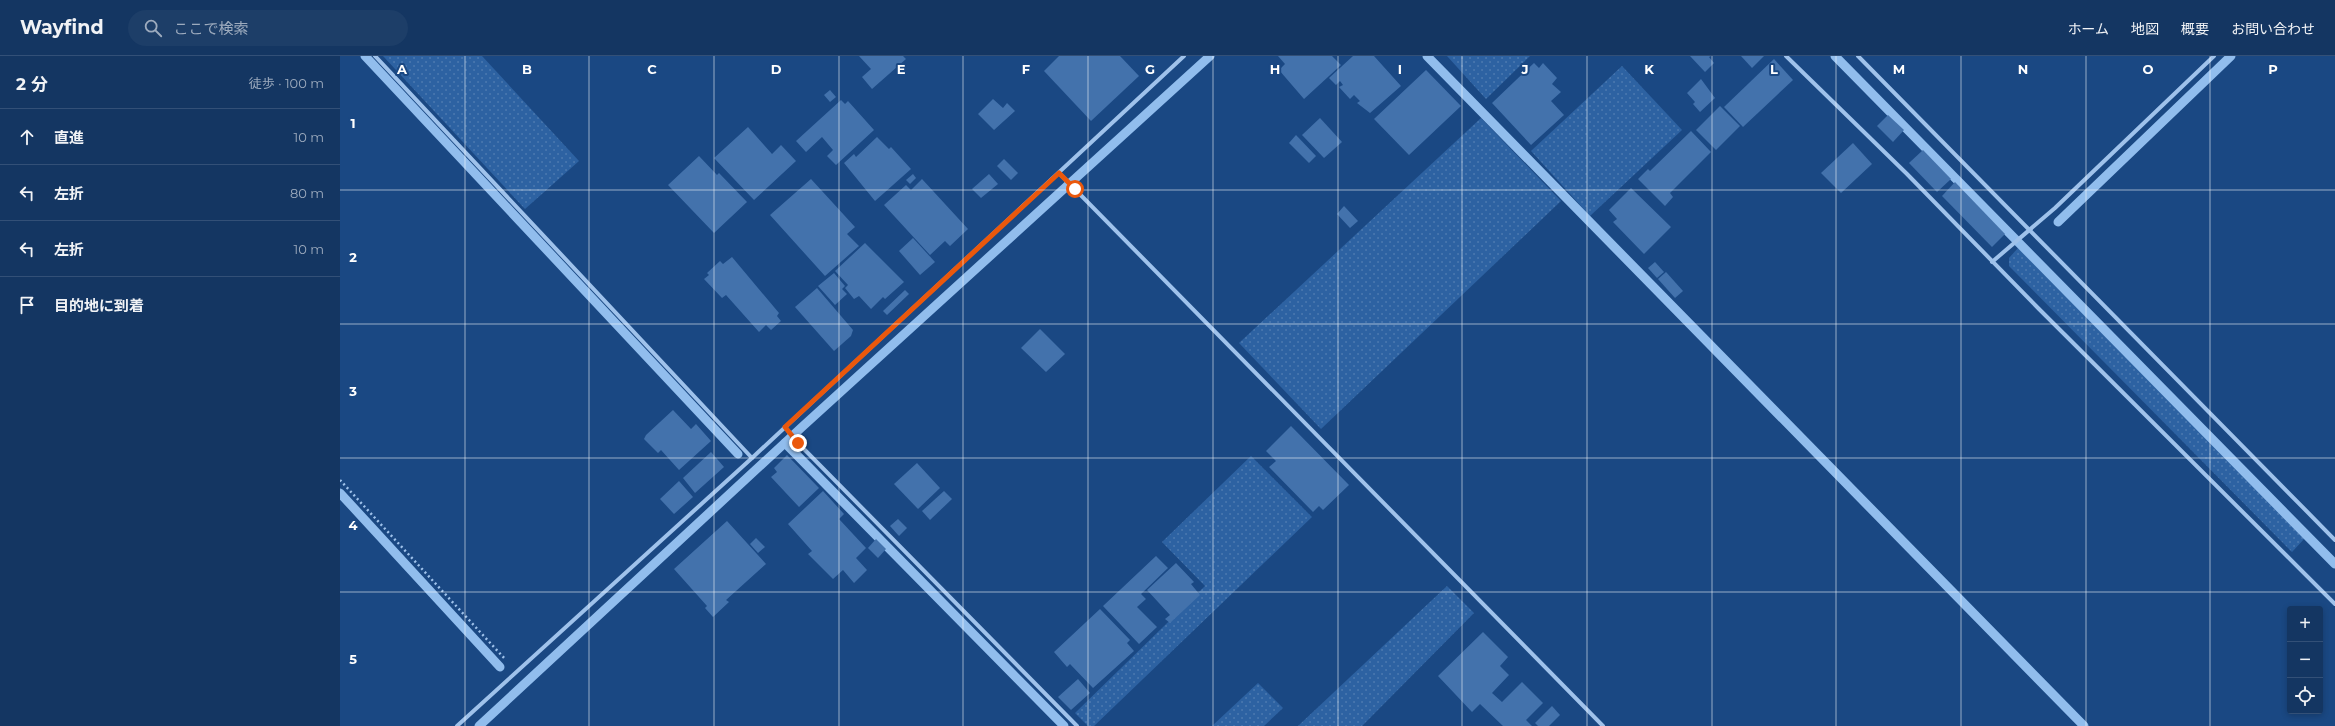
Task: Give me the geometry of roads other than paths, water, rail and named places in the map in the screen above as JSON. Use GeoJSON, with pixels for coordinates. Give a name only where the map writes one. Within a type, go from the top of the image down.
{"type":"FeatureCollection","features":[{"type":"Feature","properties":{"kind":"street"},"geometry":{"type":"LineString","coordinates":[[375,56],[752,458]]}},
{"type":"Feature","properties":{"kind":"street"},"geometry":{"type":"LineString","coordinates":[[457,726],[516,670],[752,458],[1184,56]]}},
{"type":"Feature","properties":{"kind":"street"},"geometry":{"type":"LineString","coordinates":[[1786,56],[1907,174],[1992,262],[2335,604]]}},
{"type":"Feature","properties":{"kind":"street"},"geometry":{"type":"LineString","coordinates":[[1858,56],[2335,540]]}},
{"type":"Feature","properties":{"kind":"street"},"geometry":{"type":"LineString","coordinates":[[1992,262],[2029,231],[2214,56]]}},
{"type":"Feature","properties":{"kind":"street"},"geometry":{"type":"LineString","coordinates":[[1059,173],[1602,726]]}},
{"type":"Feature","properties":{"kind":"street"},"geometry":{"type":"LineString","coordinates":[[785,427],[798,443],[1077,726]]}},
{"type":"Feature","properties":{"kind":"waterway"},"geometry":{"type":"LineString","coordinates":[[365,56],[738,454]]}},
{"type":"Feature","properties":{"kind":"waterway"},"geometry":{"type":"LineString","coordinates":[[479,726],[802,427],[1210,56]]}},
{"type":"Feature","properties":{"kind":"waterway"},"geometry":{"type":"LineString","coordinates":[[1427,56],[2084,726]]}},
{"type":"Feature","properties":{"kind":"waterway"},"geometry":{"type":"LineString","coordinates":[[1835,56],[2335,564]]}},
{"type":"Feature","properties":{"kind":"waterway"},"geometry":{"type":"LineString","coordinates":[[2058,222],[2231,56]]}},
{"type":"Feature","properties":{"kind":"waterway"},"geometry":{"type":"LineString","coordinates":[[785,443],[1064,726]]}},
{"type":"Feature","properties":{"kind":"waterway"},"geometry":{"type":"LineString","coordinates":[[340,493],[500,667]]}}]}
